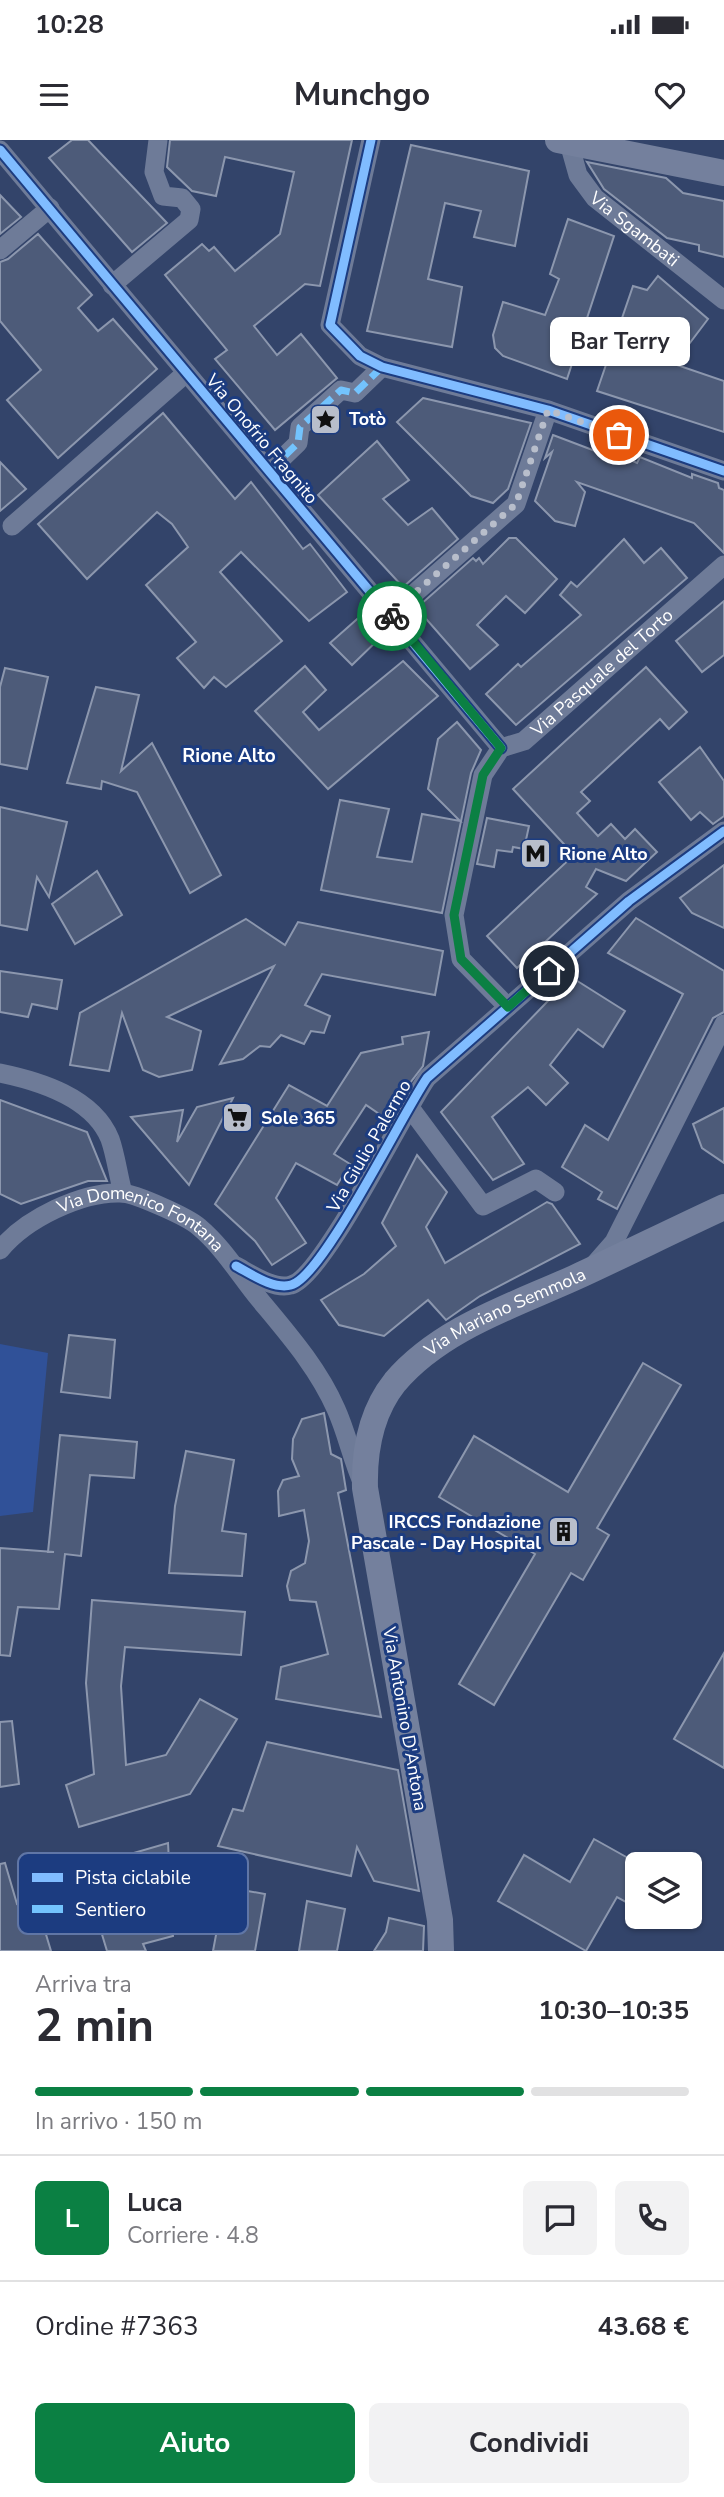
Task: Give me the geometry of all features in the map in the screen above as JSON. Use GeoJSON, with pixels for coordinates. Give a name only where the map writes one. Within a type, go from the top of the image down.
{"type":"FeatureCollection","features":[{"type":"Feature","properties":{"kind":"main road"},"geometry":{"type":"LineString","coordinates":[[564,141],[724,173]]}},
{"type":"Feature","properties":{"kind":"main road","name":"Via Mariano Semmola"},"geometry":{"type":"LineString","coordinates":[[365,1488],[368,1439],[379,1410],[394,1384],[419,1359],[466,1326],[724,1207]]}},
{"type":"Feature","properties":{"kind":"main road","name":"Via Antonino D'Antona"},"geometry":{"type":"LineString","coordinates":[[365,1488],[440,1920],[441,1951]]}},
{"type":"Feature","properties":{"kind":"street"},"geometry":{"type":"LineString","coordinates":[[112,285],[189,220],[191,209],[182,198],[163,196],[154,172],[158,140]]}},
{"type":"Feature","properties":{"kind":"street"},"geometry":{"type":"LineString","coordinates":[[371,140],[330,325],[360,356],[382,368],[548,410],[724,471]]}},
{"type":"Feature","properties":{"kind":"street","name":"Via Sgambati"},"geometry":{"type":"LineString","coordinates":[[564,141],[578,175],[595,198],[724,300]]}},
{"type":"Feature","properties":{"kind":"street","name":"Via Onofrio Fragnito"},"geometry":{"type":"LineString","coordinates":[[0,150],[501,748]]}},
{"type":"Feature","properties":{"kind":"street"},"geometry":{"type":"LineString","coordinates":[[0,250],[50,208]]}},
{"type":"Feature","properties":{"kind":"street"},"geometry":{"type":"LineString","coordinates":[[270,470],[298,443],[300,427],[341,390],[355,393],[382,368]]}},
{"type":"Feature","properties":{"kind":"street"},"geometry":{"type":"LineString","coordinates":[[12,526],[186,373]]}},
{"type":"Feature","properties":{"kind":"street"},"geometry":{"type":"LineString","coordinates":[[391,614],[516,504],[548,410]]}},
{"type":"Feature","properties":{"kind":"street","name":"Via Pasquale del Torto"},"geometry":{"type":"LineString","coordinates":[[501,748],[524,741],[724,565]]}},
{"type":"Feature","properties":{"kind":"street"},"geometry":{"type":"LineString","coordinates":[[501,748],[483,775],[454,915],[461,959],[508,1007]]}},
{"type":"Feature","properties":{"kind":"street","name":"Via Giulio Palermo"},"geometry":{"type":"LineString","coordinates":[[236,1266],[276,1285],[290,1286],[304,1279],[328,1249],[408,1105],[428,1078],[629,901],[724,831]]}},
{"type":"Feature","properties":{"kind":"street"},"geometry":{"type":"LineString","coordinates":[[589,1271],[614,1242],[724,1024]]}},
{"type":"Feature","properties":{"kind":"street"},"geometry":{"type":"LineString","coordinates":[[0,1073],[59,1091],[97,1118],[109,1138],[123,1193]]}},
{"type":"Feature","properties":{"kind":"street"},"geometry":{"type":"LineString","coordinates":[[408,1105],[483,1206],[536,1179],[555,1192]]}},
{"type":"Feature","properties":{"kind":"street","name":"Via Domenico Fontana"},"geometry":{"type":"LineString","coordinates":[[0,1250],[14,1234],[37,1217],[77,1201],[123,1193],[184,1216],[200,1227],[236,1266],[245,1282],[310,1361],[337,1410],[365,1488]]}},
{"type":"Feature","properties":{"kind":"shaded area"},"geometry":{"type":"Polygon","coordinates":[[[0,1344],[48,1353],[33,1512],[0,1516],[0,1344]]]}},
{"type":"Feature","properties":{"kind":"building"},"geometry":{"type":"Polygon","coordinates":[[[72,140],[88,140],[167,223],[132,252],[49,158],[72,140]]]}},
{"type":"Feature","properties":{"kind":"building"},"geometry":{"type":"Polygon","coordinates":[[[170,140],[352,140],[320,286],[305,284],[254,326],[277,355],[301,334],[337,378],[275,430],[215,359],[227,350],[165,275],[202,244],[209,251],[214,247],[235,271],[280,234],[294,172],[225,157],[216,196],[192,191],[167,167],[170,140]]]}},
{"type":"Feature","properties":{"kind":"building"},"geometry":{"type":"Polygon","coordinates":[[[411,145],[529,171],[515,246],[474,237],[481,211],[445,203],[428,279],[462,287],[452,347],[367,331],[411,145]]]}},
{"type":"Feature","properties":{"kind":"building"},"geometry":{"type":"Polygon","coordinates":[[[587,162],[666,178],[683,193],[724,201],[724,257],[699,251],[699,245],[667,238],[604,189],[587,162]]]}},
{"type":"Feature","properties":{"kind":"building"},"geometry":{"type":"Polygon","coordinates":[[[0,195],[21,217],[0,234],[0,195]]]}},
{"type":"Feature","properties":{"kind":"building"},"geometry":{"type":"Polygon","coordinates":[[[568,219],[614,236],[567,379],[503,356],[495,348],[493,335],[503,302],[545,315],[559,279],[550,274],[568,219]]]}},
{"type":"Feature","properties":{"kind":"building"},"geometry":{"type":"Polygon","coordinates":[[[38,234],[92,295],[78,308],[98,331],[113,319],[157,369],[58,458],[7,400],[41,370],[0,321],[0,262],[8,259],[38,234]]]}},
{"type":"Feature","properties":{"kind":"building"},"geometry":{"type":"Polygon","coordinates":[[[658,276],[708,319],[674,364],[724,381],[724,432],[597,391],[633,286],[647,290],[658,276]]]}},
{"type":"Feature","properties":{"kind":"building"},"geometry":{"type":"Polygon","coordinates":[[[423,398],[531,423],[508,489],[493,503],[471,496],[397,422],[423,398]]]}},
{"type":"Feature","properties":{"kind":"building"},"geometry":{"type":"Polygon","coordinates":[[[163,413],[235,499],[251,482],[303,549],[310,544],[347,592],[309,621],[241,552],[220,572],[282,641],[226,687],[214,677],[204,688],[177,658],[196,642],[146,585],[188,547],[172,524],[157,512],[87,579],[38,524],[163,413]]]}},
{"type":"Feature","properties":{"kind":"building"},"geometry":{"type":"Polygon","coordinates":[[[553,435],[611,457],[614,453],[637,463],[640,457],[692,478],[692,474],[718,483],[719,488],[724,490],[724,553],[694,523],[577,482],[585,492],[575,526],[555,521],[535,501],[552,452],[545,458],[553,435]]]}},
{"type":"Feature","properties":{"kind":"building"},"geometry":{"type":"Polygon","coordinates":[[[377,441],[409,480],[383,499],[408,525],[432,508],[458,539],[403,587],[318,495],[377,441]]]}},
{"type":"Feature","properties":{"kind":"building"},"geometry":{"type":"Polygon","coordinates":[[[0,462],[26,489],[0,511],[0,462]]]}},
{"type":"Feature","properties":{"kind":"building"},"geometry":{"type":"Polygon","coordinates":[[[509,538],[516,538],[557,579],[525,613],[506,596],[477,625],[498,645],[470,669],[420,612],[424,609],[420,605],[473,558],[476,561],[479,558],[483,564],[509,538]]]}},
{"type":"Feature","properties":{"kind":"building"},"geometry":{"type":"Polygon","coordinates":[[[624,539],[644,563],[661,548],[687,578],[516,725],[486,694],[518,664],[521,667],[581,615],[560,595],[571,582],[577,587],[624,539]]]}},
{"type":"Feature","properties":{"kind":"building"},"geometry":{"type":"Polygon","coordinates":[[[724,601],[724,655],[702,672],[676,641],[724,601]]]}},
{"type":"Feature","properties":{"kind":"building"},"geometry":{"type":"Polygon","coordinates":[[[364,613],[382,636],[352,665],[330,643],[364,613]]]}},
{"type":"Feature","properties":{"kind":"building"},"geometry":{"type":"Polygon","coordinates":[[[403,661],[438,696],[328,789],[255,711],[305,666],[326,690],[303,712],[319,730],[403,661]]]}},
{"type":"Feature","properties":{"kind":"building"},"geometry":{"type":"Polygon","coordinates":[[[646,667],[687,712],[669,729],[660,719],[581,792],[590,801],[577,813],[598,836],[611,824],[625,839],[635,829],[657,852],[626,881],[596,869],[586,887],[597,894],[517,968],[487,936],[574,855],[513,789],[646,667]]]}},
{"type":"Feature","properties":{"kind":"building"},"geometry":{"type":"Polygon","coordinates":[[[5,668],[48,677],[27,769],[0,764],[0,687],[5,668]]]}},
{"type":"Feature","properties":{"kind":"building"},"geometry":{"type":"Polygon","coordinates":[[[96,687],[139,695],[121,771],[152,743],[221,875],[190,893],[137,792],[102,781],[101,789],[67,783],[96,687]]]}},
{"type":"Feature","properties":{"kind":"building"},"geometry":{"type":"Polygon","coordinates":[[[457,722],[481,750],[471,773],[442,913],[321,890],[340,800],[389,809],[377,857],[412,862],[422,814],[460,821],[428,789],[438,739],[457,722]]]}},
{"type":"Feature","properties":{"kind":"building"},"geometry":{"type":"Polygon","coordinates":[[[700,747],[724,781],[724,816],[713,824],[700,812],[691,820],[659,782],[700,747]]]}},
{"type":"Feature","properties":{"kind":"building"},"geometry":{"type":"Polygon","coordinates":[[[0,807],[67,822],[49,897],[37,877],[27,930],[0,925],[0,807]]]}},
{"type":"Feature","properties":{"kind":"building"},"geometry":{"type":"Polygon","coordinates":[[[487,818],[529,826],[524,849],[513,847],[512,852],[497,850],[494,867],[477,864],[487,818]]]}},
{"type":"Feature","properties":{"kind":"building"},"geometry":{"type":"Polygon","coordinates":[[[724,865],[724,928],[692,913],[680,898],[724,865]]]}},
{"type":"Feature","properties":{"kind":"building"},"geometry":{"type":"Polygon","coordinates":[[[97,871],[122,915],[75,944],[52,904],[97,871]]]}},
{"type":"Feature","properties":{"kind":"building"},"geometry":{"type":"Polygon","coordinates":[[[636,918],[724,971],[724,1012],[713,1018],[617,1209],[598,1199],[602,1192],[562,1167],[585,1125],[608,1140],[683,994],[608,953],[636,918]]]}},
{"type":"Feature","properties":{"kind":"building"},"geometry":{"type":"Polygon","coordinates":[[[246,919],[285,945],[298,922],[443,951],[435,995],[322,974],[305,1005],[330,1016],[324,1033],[311,1031],[304,1044],[281,1035],[270,1047],[260,1046],[243,1059],[220,1064],[274,966],[167,1017],[201,1031],[192,1070],[159,1077],[143,1070],[122,1013],[109,1071],[70,1065],[80,1013],[246,919]]]}},
{"type":"Feature","properties":{"kind":"building"},"geometry":{"type":"Polygon","coordinates":[[[0,971],[62,980],[57,1009],[32,1004],[28,1017],[0,1012],[0,971]]]}},
{"type":"Feature","properties":{"kind":"building"},"geometry":{"type":"Polygon","coordinates":[[[571,977],[625,1011],[603,1047],[578,1029],[550,1065],[568,1083],[546,1105],[528,1087],[492,1117],[524,1164],[493,1180],[441,1112],[571,977]]]}},
{"type":"Feature","properties":{"kind":"building"},"geometry":{"type":"Polygon","coordinates":[[[429,1032],[423,1066],[397,1100],[388,1120],[366,1105],[334,1154],[350,1164],[337,1185],[296,1163],[276,1198],[306,1243],[272,1265],[255,1241],[215,1204],[289,1085],[327,1106],[361,1053],[403,1044],[402,1037],[429,1032]]]}},
{"type":"Feature","properties":{"kind":"building"},"geometry":{"type":"Polygon","coordinates":[[[233,1098],[189,1185],[131,1117],[183,1110],[177,1142],[197,1107],[233,1098]]]}},
{"type":"Feature","properties":{"kind":"building"},"geometry":{"type":"Polygon","coordinates":[[[0,1100],[87,1132],[107,1181],[88,1181],[21,1204],[0,1194],[0,1100]]]}},
{"type":"Feature","properties":{"kind":"building"},"geometry":{"type":"Polygon","coordinates":[[[724,1108],[724,1163],[702,1148],[693,1124],[724,1108]]]}},
{"type":"Feature","properties":{"kind":"building"},"geometry":{"type":"Polygon","coordinates":[[[417,1155],[447,1192],[426,1227],[445,1263],[547,1202],[552,1204],[580,1244],[480,1296],[446,1320],[428,1300],[384,1336],[339,1325],[321,1300],[364,1274],[396,1246],[382,1223],[417,1155]]]}},
{"type":"Feature","properties":{"kind":"building"},"geometry":{"type":"Polygon","coordinates":[[[69,1335],[115,1340],[110,1398],[61,1392],[69,1335]]]}},
{"type":"Feature","properties":{"kind":"building","name":"IRCCS Fondazione Pascale - Day Hospital"},"geometry":{"type":"Polygon","coordinates":[[[643,1363],[681,1385],[597,1528],[609,1535],[583,1580],[571,1573],[494,1705],[459,1684],[535,1554],[439,1497],[474,1436],[568,1492],[643,1363]]]}},
{"type":"Feature","properties":{"kind":"building"},"geometry":{"type":"Polygon","coordinates":[[[324,1413],[331,1454],[341,1459],[346,1490],[338,1493],[381,1717],[276,1699],[281,1667],[328,1654],[316,1602],[290,1600],[287,1586],[291,1571],[305,1563],[309,1541],[304,1510],[279,1516],[278,1491],[283,1480],[299,1476],[292,1459],[293,1439],[302,1419],[324,1413]]]}},
{"type":"Feature","properties":{"kind":"building"},"geometry":{"type":"Polygon","coordinates":[[[60,1435],[137,1442],[134,1478],[90,1475],[81,1556],[65,1554],[59,1609],[18,1607],[10,1656],[0,1655],[0,1548],[48,1552],[60,1435]]]}},
{"type":"Feature","properties":{"kind":"building"},"geometry":{"type":"Polygon","coordinates":[[[186,1451],[234,1460],[222,1531],[246,1534],[242,1576],[169,1573],[175,1506],[186,1451]]]}},
{"type":"Feature","properties":{"kind":"building"},"geometry":{"type":"Polygon","coordinates":[[[92,1600],[245,1612],[241,1655],[125,1647],[121,1686],[126,1765],[166,1755],[200,1699],[237,1719],[190,1794],[79,1827],[66,1785],[94,1774],[86,1683],[92,1600]]]}},
{"type":"Feature","properties":{"kind":"building"},"geometry":{"type":"Polygon","coordinates":[[[724,1653],[724,1768],[674,1739],[724,1653]]]}},
{"type":"Feature","properties":{"kind":"building"},"geometry":{"type":"Polygon","coordinates":[[[12,1721],[19,1784],[0,1787],[0,1722],[12,1721]]]}},
{"type":"Feature","properties":{"kind":"building"},"geometry":{"type":"Polygon","coordinates":[[[267,1742],[398,1770],[419,1891],[374,1881],[357,1847],[351,1876],[218,1846],[233,1809],[243,1811],[267,1742]]]}},
{"type":"Feature","properties":{"kind":"building"},"geometry":{"type":"Polygon","coordinates":[[[594,1839],[625,1856],[625,1901],[617,1897],[586,1951],[498,1901],[524,1855],[570,1882],[594,1839]]]}},
{"type":"Feature","properties":{"kind":"building"},"geometry":{"type":"Polygon","coordinates":[[[168,1843],[169,1853],[134,1853],[168,1843]]]}},
{"type":"Feature","properties":{"kind":"building"},"geometry":{"type":"Polygon","coordinates":[[[5,1863],[18,1904],[18,1934],[46,1934],[51,1951],[0,1951],[0,1864],[5,1863]]]}},
{"type":"Feature","properties":{"kind":"building"},"geometry":{"type":"Polygon","coordinates":[[[248,1891],[265,1894],[255,1951],[213,1951],[216,1934],[248,1934],[248,1891]]]}},
{"type":"Feature","properties":{"kind":"building"},"geometry":{"type":"Polygon","coordinates":[[[307,1901],[345,1909],[337,1951],[299,1951],[307,1901]]]}},
{"type":"Feature","properties":{"kind":"building"},"geometry":{"type":"Polygon","coordinates":[[[389,1918],[424,1926],[423,1951],[374,1951],[386,1932],[389,1918]]]}},
{"type":"Feature","properties":{"kind":"building"},"geometry":{"type":"Polygon","coordinates":[[[102,1934],[173,1934],[143,1944],[146,1951],[107,1951],[102,1934]]]}},
{"type":"Feature","properties":{"kind":"marked path"},"geometry":{"type":"LineString","coordinates":[[270,470],[298,443],[300,427],[341,390],[355,393],[382,367]]}},
{"type":"Feature","properties":{"kind":"cycle path"},"geometry":{"type":"LineString","coordinates":[[371,140],[330,325],[360,356],[382,367],[548,410],[724,471]]}},
{"type":"Feature","properties":{"kind":"cycle path"},"geometry":{"type":"LineString","coordinates":[[0,150],[501,748]]}},
{"type":"Feature","properties":{"kind":"cycle path"},"geometry":{"type":"LineString","coordinates":[[236,1266],[263,1280],[284,1286],[291,1285],[305,1275],[342,1225],[427,1078],[629,901],[724,831]]}},
{"type":"Feature","properties":{"kind":"way so far"},"geometry":{"type":"LineString","coordinates":[[392,616],[391,614],[516,504],[548,410],[619,435]]}},
{"type":"Feature","properties":{"kind":"place","name":"Totò"},"geometry":{"type":"Point","coordinates":[326,419]}},
{"type":"Feature","properties":{"kind":"place","name":"Bar Terry"},"geometry":{"type":"Point","coordinates":[619,435]}},
{"type":"Feature","properties":{"kind":"place","name":"Rione Alto"},"geometry":{"type":"Point","coordinates":[536,854]}},
{"type":"Feature","properties":{"kind":"place","name":"Sole 365"},"geometry":{"type":"Point","coordinates":[238,1118]}},
{"type":"Feature","properties":{"kind":"place","name":"IRCCS Fondazione Pascale - Day Hospital"},"geometry":{"type":"Point","coordinates":[564,1532]}},
{"type":"Feature","properties":{"kind":"district","name":"Rione Alto"},"geometry":{"type":"Point","coordinates":[229,756]}},
{"type":"Feature","properties":{"kind":"route"},"geometry":{"type":"LineString","coordinates":[[392,616],[501,748],[483,775],[454,915],[457,948],[461,959],[508,1007],[549,971]]}}]}
